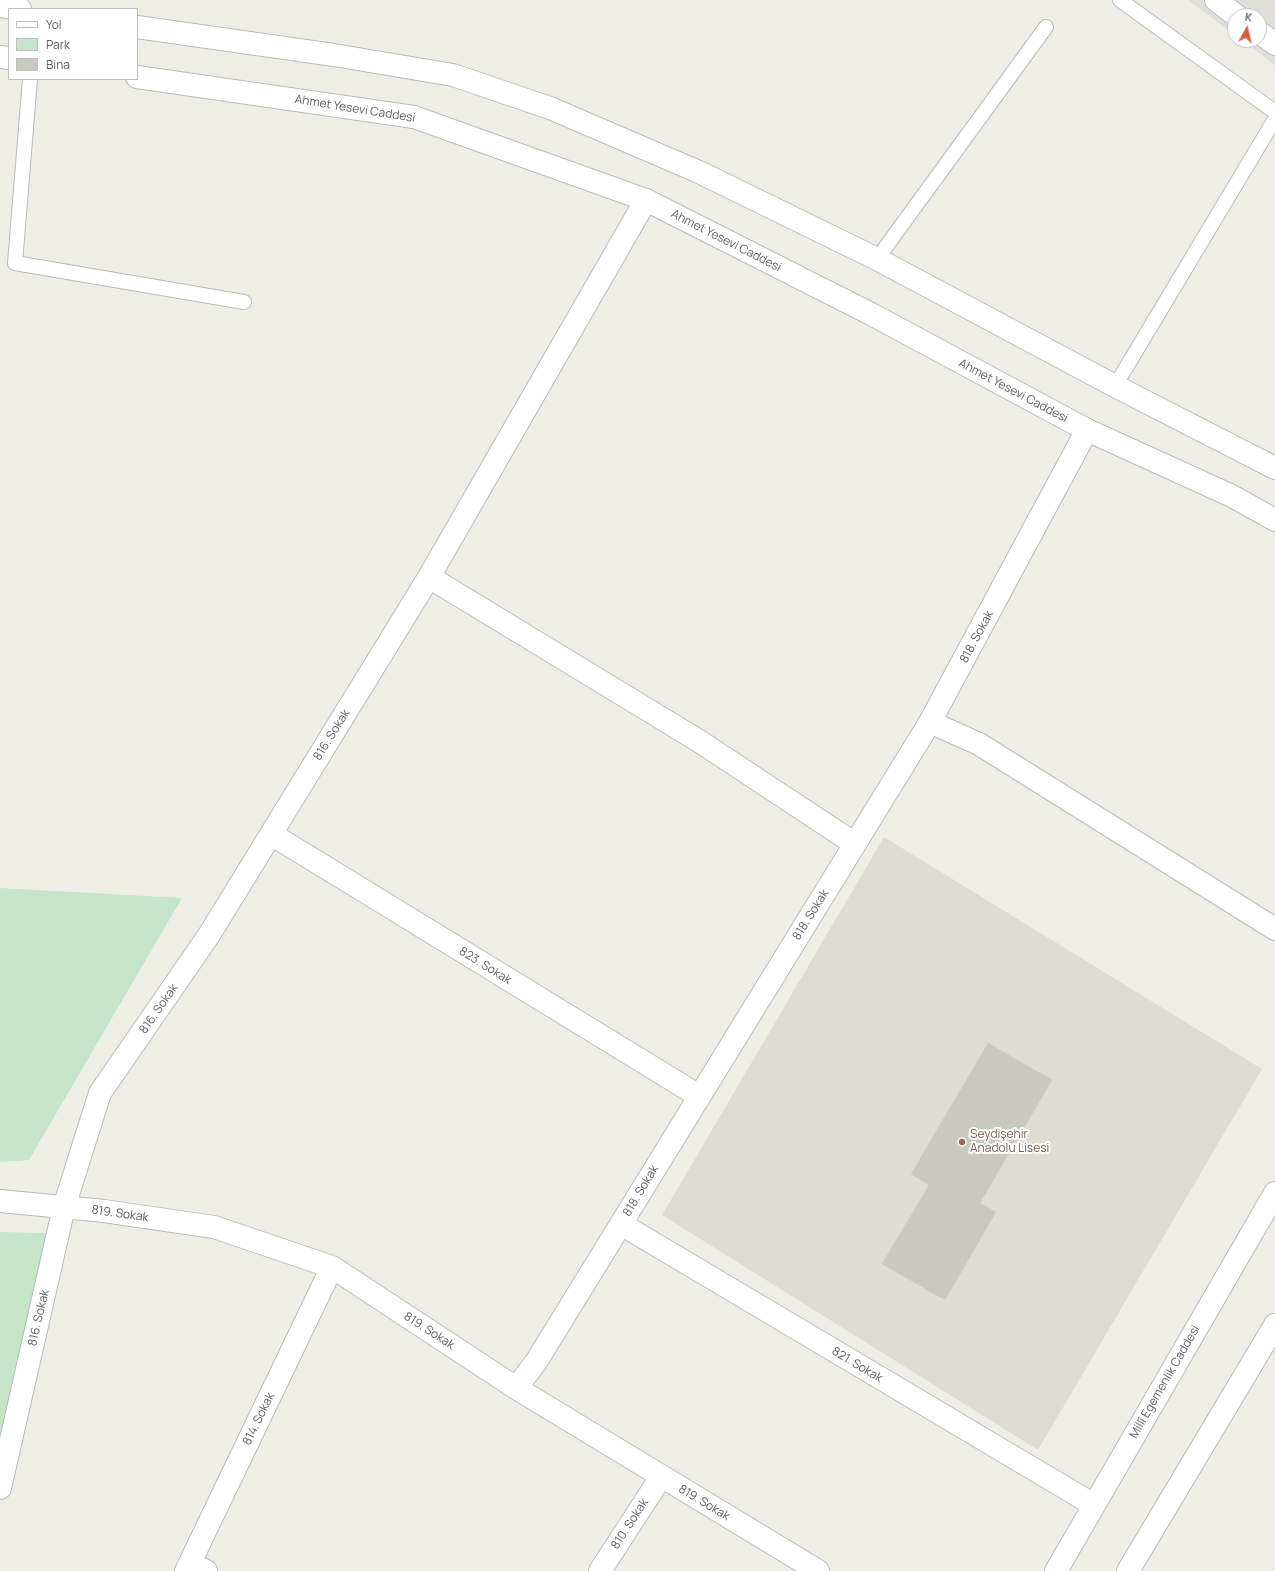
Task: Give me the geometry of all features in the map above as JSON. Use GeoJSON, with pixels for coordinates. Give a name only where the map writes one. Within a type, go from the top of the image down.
{"type":"FeatureCollection","features":[{"type":"Feature","properties":{"kind":"street"},"geometry":{"type":"LineString","coordinates":[[1216,0],[1227,8]]}},
{"type":"Feature","properties":{"kind":"street"},"geometry":{"type":"LineString","coordinates":[[0,6],[13,8]]}},
{"type":"Feature","properties":{"kind":"street"},"geometry":{"type":"LineString","coordinates":[[138,27],[334,55],[453,75],[550,108],[692,169],[877,259],[1115,386],[1275,468]]}},
{"type":"Feature","properties":{"kind":"street","name":"Ahmet Yesevi Caddesi"},"geometry":{"type":"LineString","coordinates":[[138,77],[414,117],[646,200],[873,315],[1087,430],[1232,496],[1275,520]]}},
{"type":"Feature","properties":{"kind":"street","name":"816. Sokak"},"geometry":{"type":"LineString","coordinates":[[0,1488],[64,1207],[100,1093],[209,935],[430,577],[646,200]]}},
{"type":"Feature","properties":{"kind":"street","name":"818. Sokak"},"geometry":{"type":"LineString","coordinates":[[516,1388],[536,1362],[930,722],[1087,430]]}},
{"type":"Feature","properties":{"kind":"street"},"geometry":{"type":"LineString","coordinates":[[430,577],[699,741],[855,844]]}},
{"type":"Feature","properties":{"kind":"street"},"geometry":{"type":"LineString","coordinates":[[930,722],[979,744],[1275,929]]}},
{"type":"Feature","properties":{"kind":"street","name":"823. Sokak"},"geometry":{"type":"LineString","coordinates":[[272,834],[699,1096]]}},
{"type":"Feature","properties":{"kind":"street","name":"Millî Egemenlik Caddesi"},"geometry":{"type":"LineString","coordinates":[[1056,1571],[1275,1193]]}},
{"type":"Feature","properties":{"kind":"street","name":"819. Sokak"},"geometry":{"type":"LineString","coordinates":[[0,1201],[104,1211],[214,1227],[332,1267],[516,1388],[818,1571]]}},
{"type":"Feature","properties":{"kind":"street","name":"821. Sokak"},"geometry":{"type":"LineString","coordinates":[[621,1224],[1094,1505]]}},
{"type":"Feature","properties":{"kind":"street","name":"814. Sokak"},"geometry":{"type":"LineString","coordinates":[[194,1568],[332,1267]]}},
{"type":"Feature","properties":{"kind":"street"},"geometry":{"type":"LineString","coordinates":[[1128,1571],[1275,1325]]}},
{"type":"Feature","properties":{"kind":"street","name":"810. Sokak"},"geometry":{"type":"LineString","coordinates":[[600,1571],[661,1477]]}},
{"type":"Feature","properties":{"kind":"lane"},"geometry":{"type":"LineString","coordinates":[[1120,0],[1275,112]]}},
{"type":"Feature","properties":{"kind":"lane"},"geometry":{"type":"LineString","coordinates":[[877,259],[1046,27]]}},
{"type":"Feature","properties":{"kind":"lane"},"geometry":{"type":"LineString","coordinates":[[30,80],[15,263],[244,302]]}},
{"type":"Feature","properties":{"kind":"lane"},"geometry":{"type":"LineString","coordinates":[[1115,386],[1275,118]]}},
{"type":"Feature","properties":{"kind":"shaded area"},"geometry":{"type":"Polygon","coordinates":[[[1188,0],[1275,0],[1275,65],[1253,48],[1267,48],[1267,8],[1227,8],[1227,29],[1188,0]]]}},
{"type":"Feature","properties":{"kind":"shaded area","name":"Seydişehir Anadolu Lisesi"},"geometry":{"type":"Polygon","coordinates":[[[884,837],[1262,1069],[1038,1450],[662,1215],[884,837]]]}},
{"type":"Feature","properties":{"kind":"green space"},"geometry":{"type":"Polygon","coordinates":[[[0,888],[182,898],[29,1160],[0,1162],[0,888]]]}},
{"type":"Feature","properties":{"kind":"green space"},"geometry":{"type":"Polygon","coordinates":[[[0,1232],[51,1233],[0,1434],[0,1232]]]}},
{"type":"Feature","properties":{"kind":"building"},"geometry":{"type":"Polygon","coordinates":[[[988,1043],[1052,1080],[980,1203],[996,1212],[945,1300],[882,1264],[929,1185],[911,1174],[988,1043]]]}},
{"type":"Feature","properties":{"kind":"place","name":"Seydişehir Anadolu Lisesi"},"geometry":{"type":"Point","coordinates":[962,1142]}}]}
